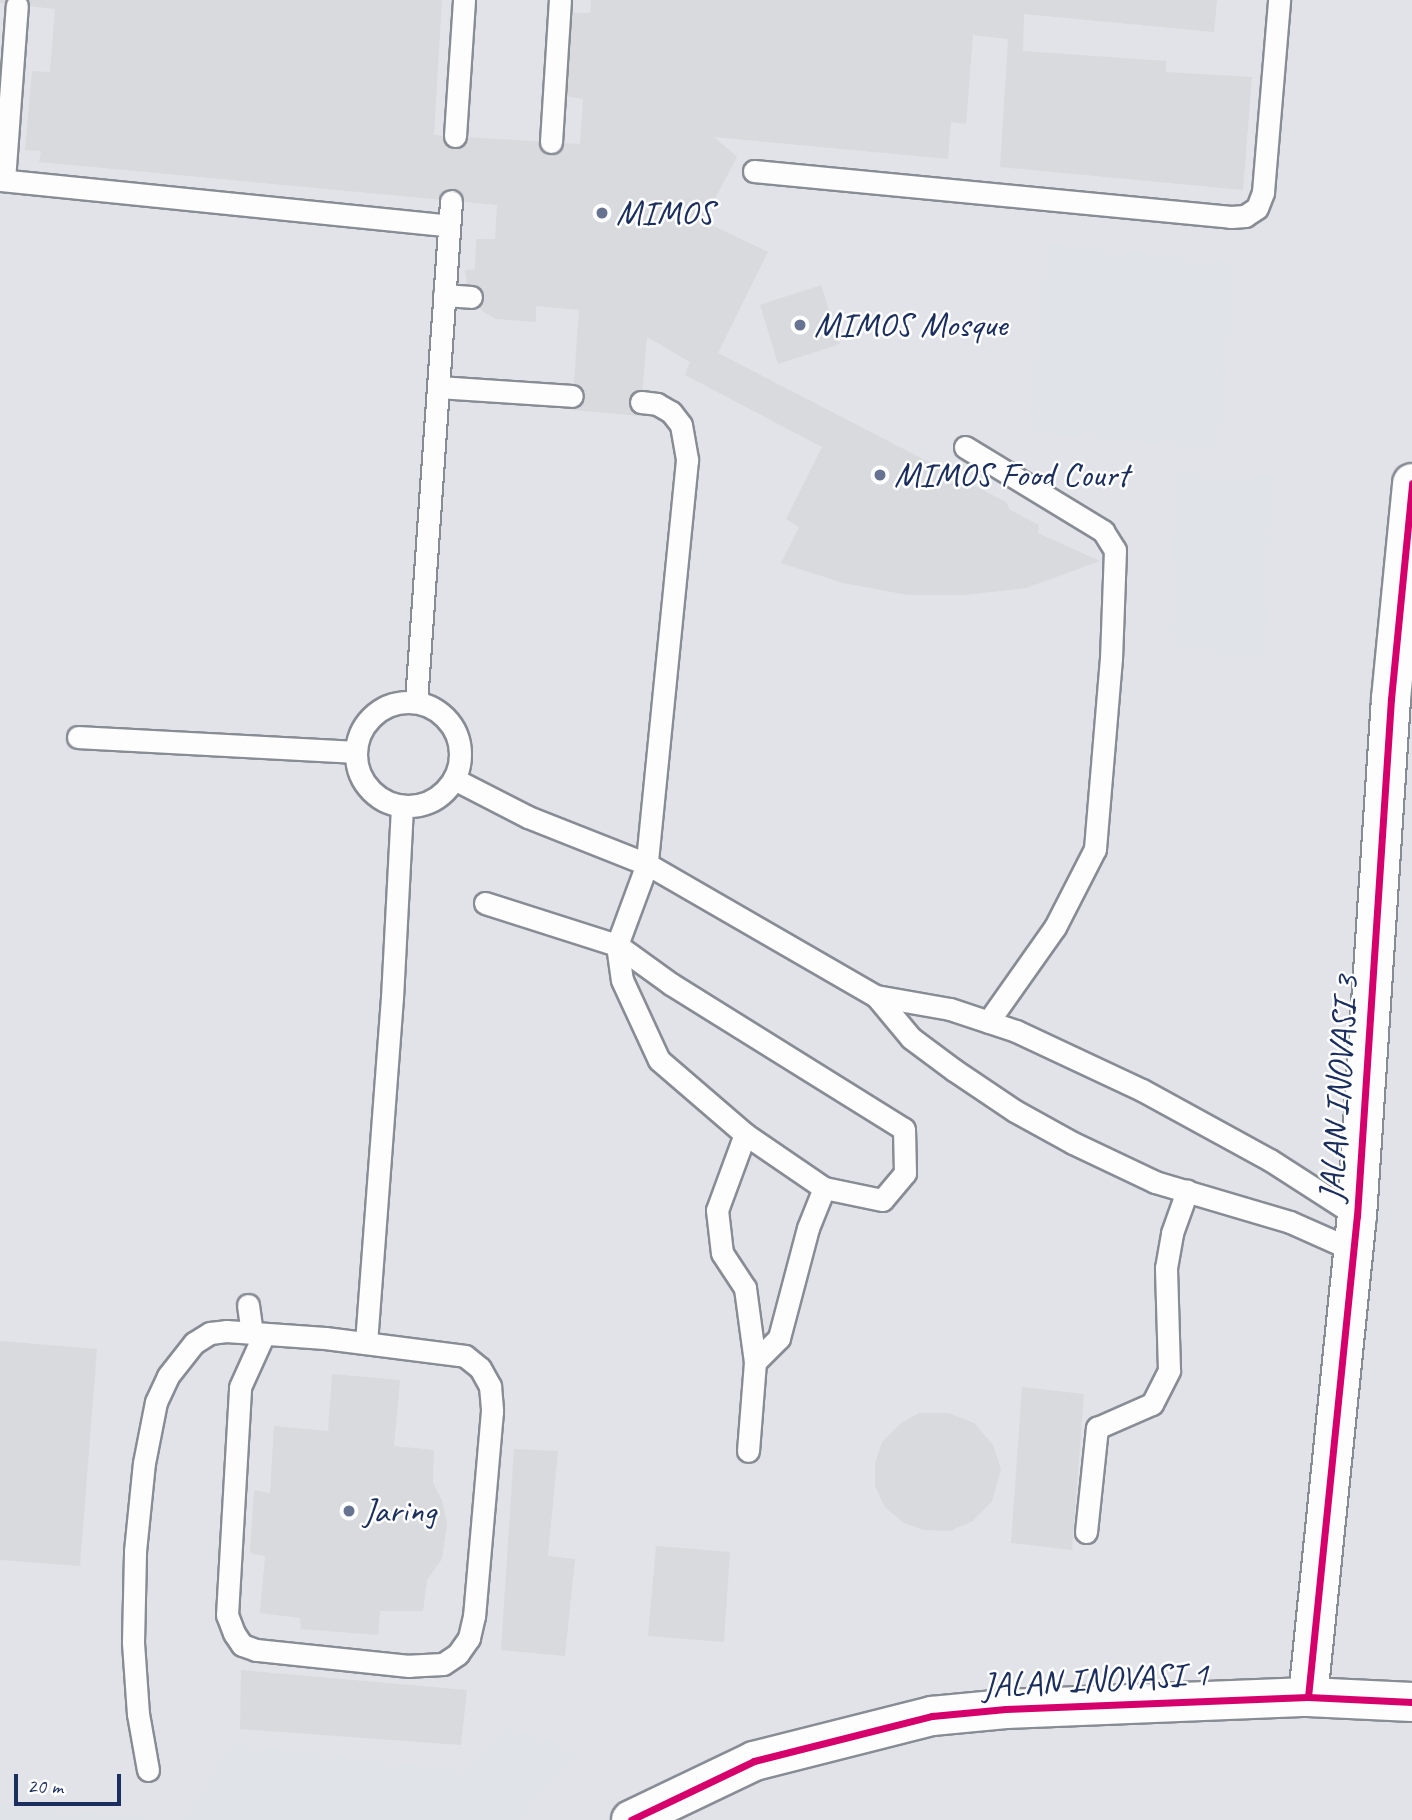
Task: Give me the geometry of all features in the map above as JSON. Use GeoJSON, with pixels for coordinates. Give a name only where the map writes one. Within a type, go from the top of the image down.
{"type":"FeatureCollection","features":[{"type":"Feature","properties":{"kind":"street","name":"JALAN INOVASI 3"},"geometry":{"type":"LineString","coordinates":[[1308,1697],[1357,1216],[1402,700],[1412,483]]}},
{"type":"Feature","properties":{"kind":"street","name":"JALAN INOVASI 1"},"geometry":{"type":"LineString","coordinates":[[631,1820],[754,1761],[932,1716],[1006,1709],[1308,1697],[1412,1702]]}},
{"type":"Feature","properties":{"kind":"lane"},"geometry":{"type":"LineString","coordinates":[[455,136],[464,0]]}},
{"type":"Feature","properties":{"kind":"lane"},"geometry":{"type":"LineString","coordinates":[[551,142],[560,0]]}},
{"type":"Feature","properties":{"kind":"lane"},"geometry":{"type":"LineString","coordinates":[[754,171],[1231,217],[1245,216],[1257,208],[1264,192],[1279,0]]}},
{"type":"Feature","properties":{"kind":"lane"},"geometry":{"type":"LineString","coordinates":[[17,5],[2,180],[449,226]]}},
{"type":"Feature","properties":{"kind":"lane"},"geometry":{"type":"LineString","coordinates":[[416,702],[451,201]]}},
{"type":"Feature","properties":{"kind":"lane"},"geometry":{"type":"LineString","coordinates":[[444,295],[471,297]]}},
{"type":"Feature","properties":{"kind":"lane"},"geometry":{"type":"LineString","coordinates":[[438,387],[572,396]]}},
{"type":"Feature","properties":{"kind":"lane"},"geometry":{"type":"LineString","coordinates":[[485,903],[617,945],[671,984],[904,1129],[905,1172],[883,1200],[824,1188],[745,1134],[659,1060],[622,980],[617,945],[647,864],[687,460],[681,425],[671,412],[657,404],[641,402]]}},
{"type":"Feature","properties":{"kind":"lane"},"geometry":{"type":"LineString","coordinates":[[964,447],[1103,531],[1115,550],[1111,658],[1095,849],[1055,926],[988,1022]]}},
{"type":"Feature","properties":{"kind":"lane"},"geometry":{"type":"LineString","coordinates":[[416,702],[432,707],[446,717],[456,731],[460,763],[454,779],[432,801],[417,806],[402,806],[389,803],[368,788],[361,777],[356,752],[363,728],[380,710],[391,704],[416,702]]}},
{"type":"Feature","properties":{"kind":"lane"},"geometry":{"type":"LineString","coordinates":[[78,737],[356,752]]}},
{"type":"Feature","properties":{"kind":"lane"},"geometry":{"type":"LineString","coordinates":[[454,779],[528,817],[647,864],[876,996],[950,1009],[1082,1061],[1202,1121],[1357,1216]]}},
{"type":"Feature","properties":{"kind":"lane"},"geometry":{"type":"LineString","coordinates":[[366,1343],[391,1012],[402,806]]}},
{"type":"Feature","properties":{"kind":"lane"},"geometry":{"type":"LineString","coordinates":[[876,996],[911,1038],[1015,1111],[1113,1164],[1155,1182],[1290,1222],[1342,1245],[1352,1256]]}},
{"type":"Feature","properties":{"kind":"lane"},"geometry":{"type":"LineString","coordinates":[[745,1134],[717,1210],[722,1254],[745,1287],[755,1362],[748,1451]]}},
{"type":"Feature","properties":{"kind":"lane"},"geometry":{"type":"LineString","coordinates":[[755,1362],[779,1338],[808,1228],[824,1188]]}},
{"type":"Feature","properties":{"kind":"lane"},"geometry":{"type":"LineString","coordinates":[[1086,1532],[1097,1428],[1152,1404],[1169,1370],[1166,1268],[1172,1233],[1187,1191]]}},
{"type":"Feature","properties":{"kind":"lane"},"geometry":{"type":"LineString","coordinates":[[148,1770],[138,1714],[133,1642],[134,1590],[144,1463],[156,1402],[179,1357],[194,1343],[210,1334],[258,1334],[366,1343],[465,1356],[480,1368],[490,1386],[492,1411],[474,1616],[469,1638],[458,1654],[443,1664],[408,1666],[256,1650],[242,1645],[227,1615],[240,1387],[258,1334],[248,1305]]}},
{"type":"Feature","properties":{"kind":"shaded area"},"geometry":{"type":"Polygon","coordinates":[[[0,0],[1412,0],[1412,1820],[0,1820],[0,0]]]}},
{"type":"Feature","properties":{"kind":"shaded area"},"geometry":{"type":"Polygon","coordinates":[[[1045,243],[1238,262],[1220,451],[1026,432],[1045,243]]]}},
{"type":"Feature","properties":{"kind":"shaded area"},"geometry":{"type":"Polygon","coordinates":[[[1175,472],[1273,476],[1266,657],[1169,653],[1175,472]]]}},
{"type":"Feature","properties":{"kind":"shaded area"},"geometry":{"type":"Polygon","coordinates":[[[506,1726],[584,1753],[521,1820],[182,1820],[228,1743],[463,1770],[506,1726]]]}},
{"type":"Feature","properties":{"kind":"shaded area"},"geometry":{"type":"Polygon","coordinates":[[[0,1804],[182,1820],[0,1820],[0,1804]]]}},
{"type":"Feature","properties":{"kind":"building","name":"MIMOS"},"geometry":{"type":"Polygon","coordinates":[[[0,0],[442,0],[434,135],[580,144],[583,99],[559,95],[564,13],[590,13],[591,0],[1217,0],[1214,32],[1024,14],[1023,51],[1166,61],[1166,72],[1252,77],[1243,190],[1000,167],[1008,39],[973,35],[966,124],[951,122],[948,159],[714,137],[737,157],[703,221],[768,252],[718,353],[1006,502],[1010,510],[1039,525],[1038,533],[1100,561],[1026,588],[964,595],[908,595],[843,583],[781,563],[799,527],[786,519],[822,447],[685,375],[690,362],[647,337],[640,416],[572,410],[579,310],[536,306],[536,322],[496,319],[482,311],[467,287],[465,270],[475,269],[476,239],[495,239],[497,205],[39,162],[41,151],[25,150],[32,71],[50,72],[55,9],[0,3],[0,0]]]}},
{"type":"Feature","properties":{"kind":"building","name":"MIMOS Mosque"},"geometry":{"type":"Polygon","coordinates":[[[821,285],[840,344],[778,364],[760,305],[821,285]]]}},
{"type":"Feature","properties":{"kind":"building"},"geometry":{"type":"Polygon","coordinates":[[[0,1341],[97,1349],[80,1566],[0,1560],[0,1341]]]}},
{"type":"Feature","properties":{"kind":"building","name":"Jaring"},"geometry":{"type":"Polygon","coordinates":[[[332,1374],[400,1380],[394,1446],[434,1450],[433,1483],[442,1500],[447,1523],[442,1559],[427,1580],[423,1611],[380,1611],[378,1635],[301,1629],[300,1618],[260,1613],[265,1556],[250,1553],[254,1490],[270,1493],[274,1426],[328,1431],[332,1374]]]}},
{"type":"Feature","properties":{"kind":"building"},"geometry":{"type":"Polygon","coordinates":[[[1022,1387],[1084,1394],[1072,1550],[1011,1543],[1022,1387]]]}},
{"type":"Feature","properties":{"kind":"building"},"geometry":{"type":"Polygon","coordinates":[[[919,1413],[949,1413],[974,1423],[993,1445],[1001,1469],[992,1501],[973,1521],[950,1531],[924,1530],[904,1523],[885,1507],[875,1486],[875,1464],[882,1442],[901,1423],[919,1413]]]}},
{"type":"Feature","properties":{"kind":"building"},"geometry":{"type":"Polygon","coordinates":[[[514,1449],[558,1451],[548,1556],[575,1559],[565,1656],[501,1650],[514,1449]]]}},
{"type":"Feature","properties":{"kind":"building"},"geometry":{"type":"Polygon","coordinates":[[[656,1546],[730,1552],[724,1642],[648,1636],[656,1546]]]}},
{"type":"Feature","properties":{"kind":"building"},"geometry":{"type":"Polygon","coordinates":[[[241,1670],[467,1690],[461,1745],[240,1729],[241,1670]]]}},
{"type":"Feature","properties":{"kind":"cycle path"},"geometry":{"type":"LineString","coordinates":[[1308,1697],[1357,1216],[1391,699],[1412,483]]}},
{"type":"Feature","properties":{"kind":"cycle path"},"geometry":{"type":"LineString","coordinates":[[631,1820],[754,1761],[932,1716],[1006,1709],[1308,1697],[1412,1702]]}},
{"type":"Feature","properties":{"kind":"place","name":"MIMOS"},"geometry":{"type":"Point","coordinates":[602,213]}},
{"type":"Feature","properties":{"kind":"place","name":"MIMOS Mosque"},"geometry":{"type":"Point","coordinates":[800,325]}},
{"type":"Feature","properties":{"kind":"place","name":"MIMOS Food Court"},"geometry":{"type":"Point","coordinates":[880,475]}},
{"type":"Feature","properties":{"kind":"place","name":"Jaring"},"geometry":{"type":"Point","coordinates":[349,1511]}}]}
